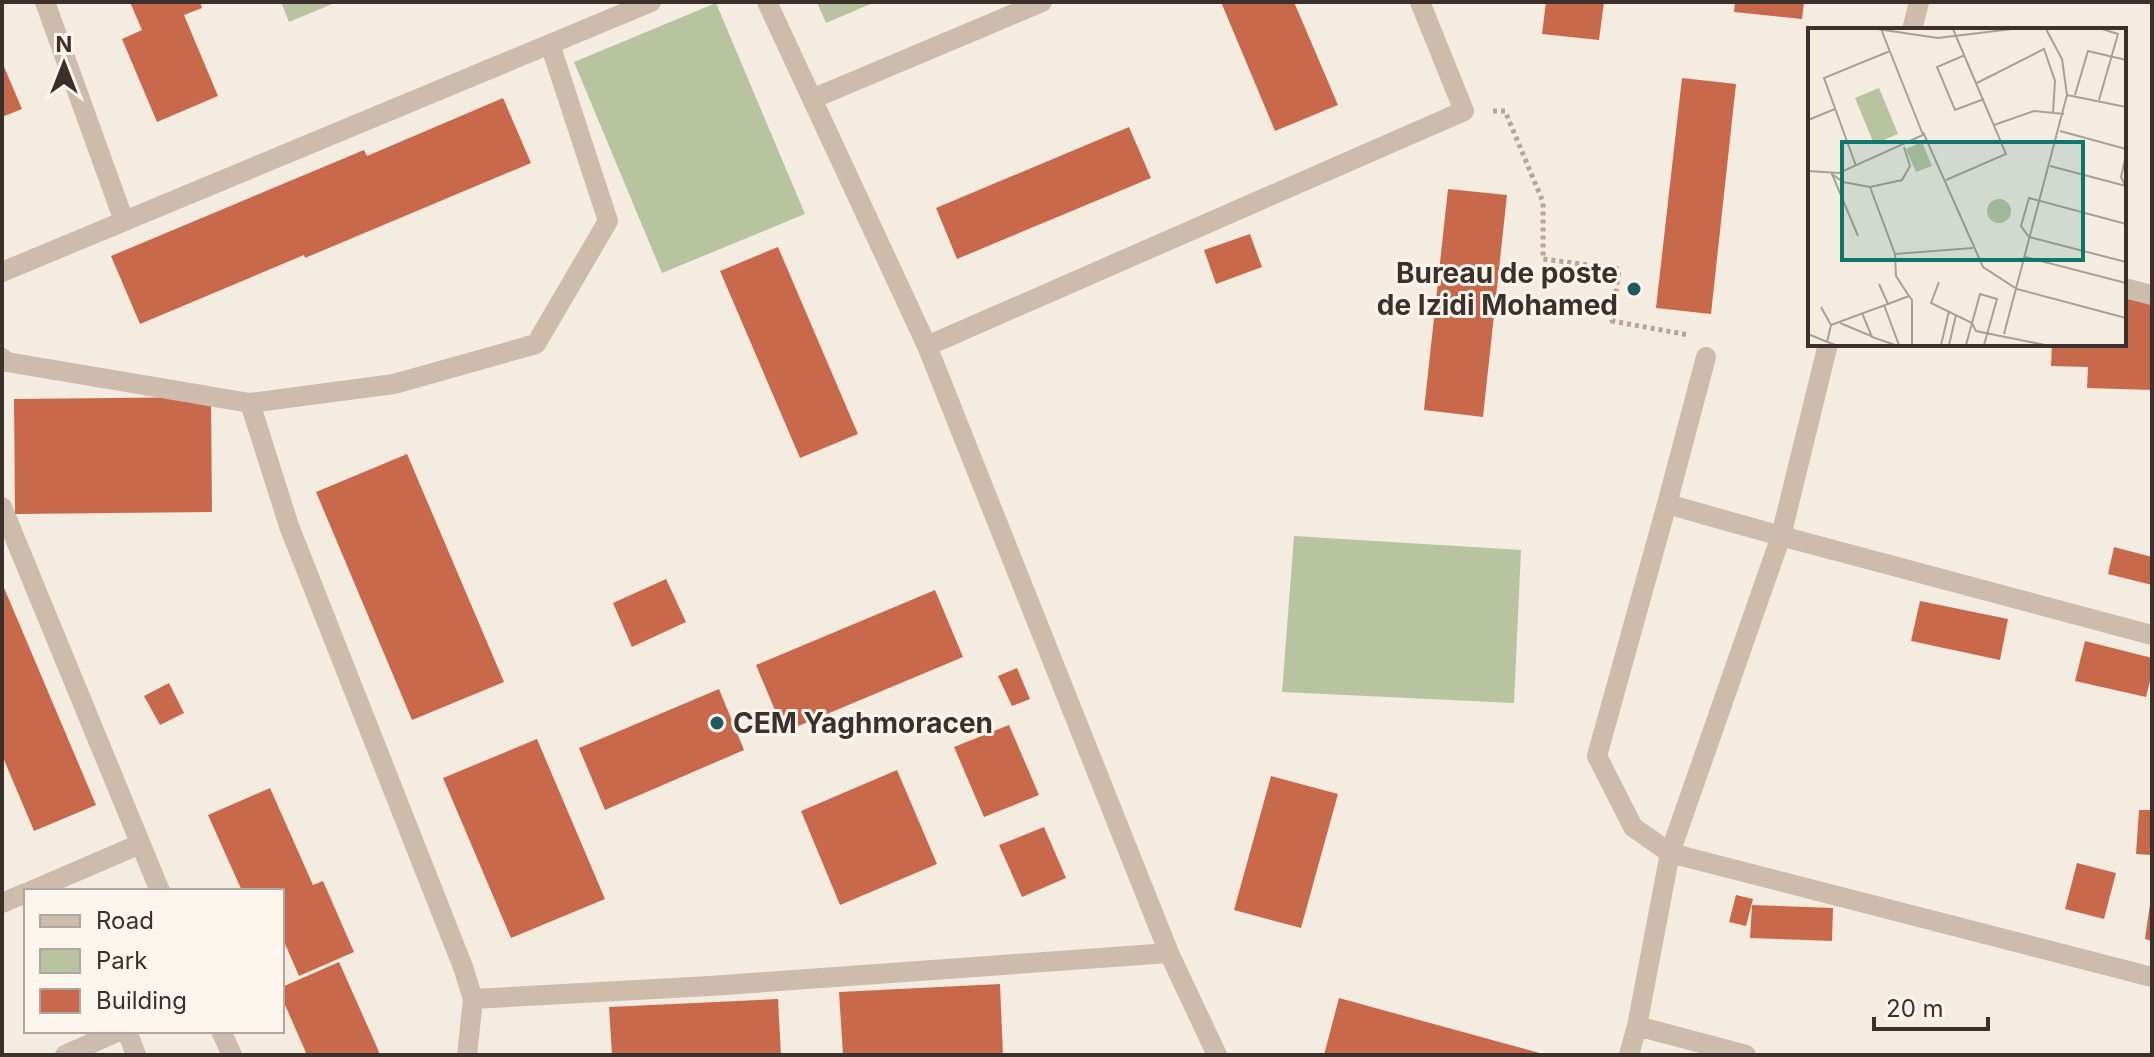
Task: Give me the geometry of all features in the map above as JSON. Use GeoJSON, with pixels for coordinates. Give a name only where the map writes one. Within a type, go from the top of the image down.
{"type":"FeatureCollection","features":[{"type":"Feature","properties":{"kind":"street"},"geometry":{"type":"LineString","coordinates":[[45,2],[124,221]]}},
{"type":"Feature","properties":{"kind":"street"},"geometry":{"type":"LineString","coordinates":[[2,272],[651,2]]}},
{"type":"Feature","properties":{"kind":"street"},"geometry":{"type":"LineString","coordinates":[[767,2],[927,346],[1169,953],[1217,1055]]}},
{"type":"Feature","properties":{"kind":"street"},"geometry":{"type":"LineString","coordinates":[[812,99],[1042,2]]}},
{"type":"Feature","properties":{"kind":"street"},"geometry":{"type":"LineString","coordinates":[[927,346],[1464,111],[1420,2]]}},
{"type":"Feature","properties":{"kind":"street"},"geometry":{"type":"LineString","coordinates":[[1912,28],[1919,2]]}},
{"type":"Feature","properties":{"kind":"street"},"geometry":{"type":"LineString","coordinates":[[2,358],[7,362],[250,403],[394,384],[536,344],[608,221],[550,44]]}},
{"type":"Feature","properties":{"kind":"street"},"geometry":{"type":"LineString","coordinates":[[2126,288],[2152,295]]}},
{"type":"Feature","properties":{"kind":"street"},"geometry":{"type":"LineString","coordinates":[[1629,1055],[1670,853],[1781,536],[1828,346]]}},
{"type":"Feature","properties":{"kind":"street"},"geometry":{"type":"LineString","coordinates":[[1706,357],[1597,756],[1633,827],[1670,853],[2152,977]]}},
{"type":"Feature","properties":{"kind":"street"},"geometry":{"type":"LineString","coordinates":[[250,403],[289,526],[463,967],[473,999],[467,1055]]}},
{"type":"Feature","properties":{"kind":"street"},"geometry":{"type":"LineString","coordinates":[[1667,504],[2152,635]]}},
{"type":"Feature","properties":{"kind":"street"},"geometry":{"type":"LineString","coordinates":[[2,507],[159,889]]}},
{"type":"Feature","properties":{"kind":"street"},"geometry":{"type":"LineString","coordinates":[[35,889],[140,844]]}},
{"type":"Feature","properties":{"kind":"street"},"geometry":{"type":"LineString","coordinates":[[2,903],[24,894]]}},
{"type":"Feature","properties":{"kind":"street"},"geometry":{"type":"LineString","coordinates":[[473,999],[725,985],[1169,953]]}},
{"type":"Feature","properties":{"kind":"street"},"geometry":{"type":"LineString","coordinates":[[1637,1026],[1746,1055]]}},
{"type":"Feature","properties":{"kind":"street"},"geometry":{"type":"LineString","coordinates":[[65,1055],[114,1033]]}},
{"type":"Feature","properties":{"kind":"street"},"geometry":{"type":"LineString","coordinates":[[128,1033],[136,1055]]}},
{"type":"Feature","properties":{"kind":"street"},"geometry":{"type":"LineString","coordinates":[[222,1033],[232,1055]]}},
{"type":"Feature","properties":{"kind":"path"},"geometry":{"type":"LineString","coordinates":[[1464,111],[1505,111],[1543,202],[1543,259],[1619,269],[1612,321],[1700,337],[1706,357]]}},
{"type":"Feature","properties":{"kind":"green space"},"geometry":{"type":"Polygon","coordinates":[[[281,2],[337,2],[289,22],[281,2]]]}},
{"type":"Feature","properties":{"kind":"green space"},"geometry":{"type":"Polygon","coordinates":[[[817,2],[875,2],[826,23],[817,2]]]}},
{"type":"Feature","properties":{"kind":"green space"},"geometry":{"type":"Polygon","coordinates":[[[716,3],[805,214],[662,273],[574,62],[716,3]]]}},
{"type":"Feature","properties":{"kind":"green space"},"geometry":{"type":"Polygon","coordinates":[[[1294,536],[1521,550],[1514,703],[1282,692],[1294,536]]]}},
{"type":"Feature","properties":{"kind":"building"},"geometry":{"type":"Polygon","coordinates":[[[130,2],[200,2],[202,8],[184,15],[218,96],[157,122],[122,39],[142,30],[130,2]]]}},
{"type":"Feature","properties":{"kind":"building"},"geometry":{"type":"Polygon","coordinates":[[[1221,2],[1294,2],[1338,105],[1275,131],[1221,2]]]}},
{"type":"Feature","properties":{"kind":"building"},"geometry":{"type":"Polygon","coordinates":[[[1546,2],[1604,2],[1599,40],[1542,34],[1546,2]]]}},
{"type":"Feature","properties":{"kind":"building"},"geometry":{"type":"Polygon","coordinates":[[[1735,2],[1804,2],[1802,19],[1734,12],[1735,2]]]}},
{"type":"Feature","properties":{"kind":"building"},"geometry":{"type":"Polygon","coordinates":[[[2,62],[22,109],[2,117],[2,62]]]}},
{"type":"Feature","properties":{"kind":"building"},"geometry":{"type":"Polygon","coordinates":[[[1682,78],[1736,84],[1711,314],[1656,308],[1682,78]]]}},
{"type":"Feature","properties":{"kind":"building"},"geometry":{"type":"Polygon","coordinates":[[[503,98],[531,163],[140,324],[111,256],[364,150],[367,156],[503,98]]]}},
{"type":"Feature","properties":{"kind":"building"},"geometry":{"type":"Polygon","coordinates":[[[1129,127],[1151,178],[957,259],[936,208],[1129,127]]]}},
{"type":"Feature","properties":{"kind":"building"},"geometry":{"type":"Polygon","coordinates":[[[1448,189],[1507,195],[1483,417],[1424,410],[1448,189]]]}},
{"type":"Feature","properties":{"kind":"building"},"geometry":{"type":"Polygon","coordinates":[[[1250,234],[1262,267],[1216,284],[1204,250],[1250,234]]]}},
{"type":"Feature","properties":{"kind":"building"},"geometry":{"type":"Polygon","coordinates":[[[778,247],[858,434],[800,458],[720,271],[778,247]]]}},
{"type":"Feature","properties":{"kind":"building"},"geometry":{"type":"Polygon","coordinates":[[[2126,296],[2152,297],[2152,390],[2087,388],[2088,367],[2051,366],[2052,346],[2126,346],[2126,296]]]}},
{"type":"Feature","properties":{"kind":"building"},"geometry":{"type":"Polygon","coordinates":[[[211,397],[212,512],[15,514],[14,399],[211,397]]]}},
{"type":"Feature","properties":{"kind":"building"},"geometry":{"type":"Polygon","coordinates":[[[407,454],[504,682],[412,720],[316,492],[407,454]]]}},
{"type":"Feature","properties":{"kind":"building"},"geometry":{"type":"Polygon","coordinates":[[[2114,547],[2152,557],[2152,585],[2108,574],[2114,547]]]}},
{"type":"Feature","properties":{"kind":"building"},"geometry":{"type":"Polygon","coordinates":[[[666,579],[686,622],[632,647],[613,603],[666,579]]]}},
{"type":"Feature","properties":{"kind":"building"},"geometry":{"type":"Polygon","coordinates":[[[2,583],[96,805],[34,831],[2,755],[2,583]]]}},
{"type":"Feature","properties":{"kind":"building"},"geometry":{"type":"Polygon","coordinates":[[[935,590],[963,657],[784,732],[756,665],[935,590]]]}},
{"type":"Feature","properties":{"kind":"building"},"geometry":{"type":"Polygon","coordinates":[[[1920,601],[2008,619],[2000,660],[1911,641],[1920,601]]]}},
{"type":"Feature","properties":{"kind":"building"},"geometry":{"type":"Polygon","coordinates":[[[2085,641],[2152,658],[2146,697],[2075,681],[2085,641]]]}},
{"type":"Feature","properties":{"kind":"building"},"geometry":{"type":"Polygon","coordinates":[[[1017,668],[1030,699],[1012,706],[998,676],[1017,668]]]}},
{"type":"Feature","properties":{"kind":"building"},"geometry":{"type":"Polygon","coordinates":[[[169,683],[184,713],[160,725],[144,696],[169,683]]]}},
{"type":"Feature","properties":{"kind":"building"},"geometry":{"type":"Polygon","coordinates":[[[719,689],[744,750],[605,810],[579,748],[719,689]]]}},
{"type":"Feature","properties":{"kind":"building"},"geometry":{"type":"Polygon","coordinates":[[[1009,725],[1039,795],[984,817],[954,747],[1009,725]]]}},
{"type":"Feature","properties":{"kind":"building"},"geometry":{"type":"Polygon","coordinates":[[[537,739],[605,899],[511,938],[443,778],[537,739]]]}},
{"type":"Feature","properties":{"kind":"building"},"geometry":{"type":"Polygon","coordinates":[[[897,770],[937,864],[840,905],[801,811],[897,770]]]}},
{"type":"Feature","properties":{"kind":"building"},"geometry":{"type":"Polygon","coordinates":[[[1271,776],[1338,794],[1301,928],[1234,910],[1271,776]]]}},
{"type":"Feature","properties":{"kind":"building"},"geometry":{"type":"Polygon","coordinates":[[[270,788],[313,885],[323,881],[354,952],[299,976],[284,942],[284,889],[241,889],[208,815],[270,788]]]}},
{"type":"Feature","properties":{"kind":"building"},"geometry":{"type":"Polygon","coordinates":[[[2139,810],[2152,810],[2152,855],[2136,854],[2139,810]]]}},
{"type":"Feature","properties":{"kind":"building"},"geometry":{"type":"Polygon","coordinates":[[[1044,827],[1066,878],[1022,897],[999,845],[1044,827]]]}},
{"type":"Feature","properties":{"kind":"building"},"geometry":{"type":"Polygon","coordinates":[[[2077,863],[2116,873],[2104,919],[2065,909],[2077,863]]]}},
{"type":"Feature","properties":{"kind":"building"},"geometry":{"type":"Polygon","coordinates":[[[1736,895],[1753,899],[1746,926],[1729,922],[1736,895]]]}},
{"type":"Feature","properties":{"kind":"building"},"geometry":{"type":"Polygon","coordinates":[[[2152,904],[2152,941],[2145,939],[2152,904]]]}},
{"type":"Feature","properties":{"kind":"building"},"geometry":{"type":"Polygon","coordinates":[[[1752,905],[1833,908],[1832,941],[1750,938],[1752,905]]]}},
{"type":"Feature","properties":{"kind":"building"},"geometry":{"type":"Polygon","coordinates":[[[339,962],[380,1055],[307,1055],[284,1003],[284,986],[339,962]]]}},
{"type":"Feature","properties":{"kind":"building"},"geometry":{"type":"Polygon","coordinates":[[[1000,984],[1003,1055],[843,1055],[839,992],[1000,984]]]}},
{"type":"Feature","properties":{"kind":"building"},"geometry":{"type":"Polygon","coordinates":[[[1339,998],[1543,1054],[1324,1055],[1339,998]]]}},
{"type":"Feature","properties":{"kind":"building"},"geometry":{"type":"Polygon","coordinates":[[[778,999],[781,1055],[612,1055],[609,1007],[778,999]]]}},
{"type":"Feature","properties":{"kind":"place","name":"Bureau de poste de Izidi Mohamed"},"geometry":{"type":"Point","coordinates":[1634,289]}},
{"type":"Feature","properties":{"kind":"place","name":"CEM Yaghmoracen"},"geometry":{"type":"Point","coordinates":[717,723]}}]}
